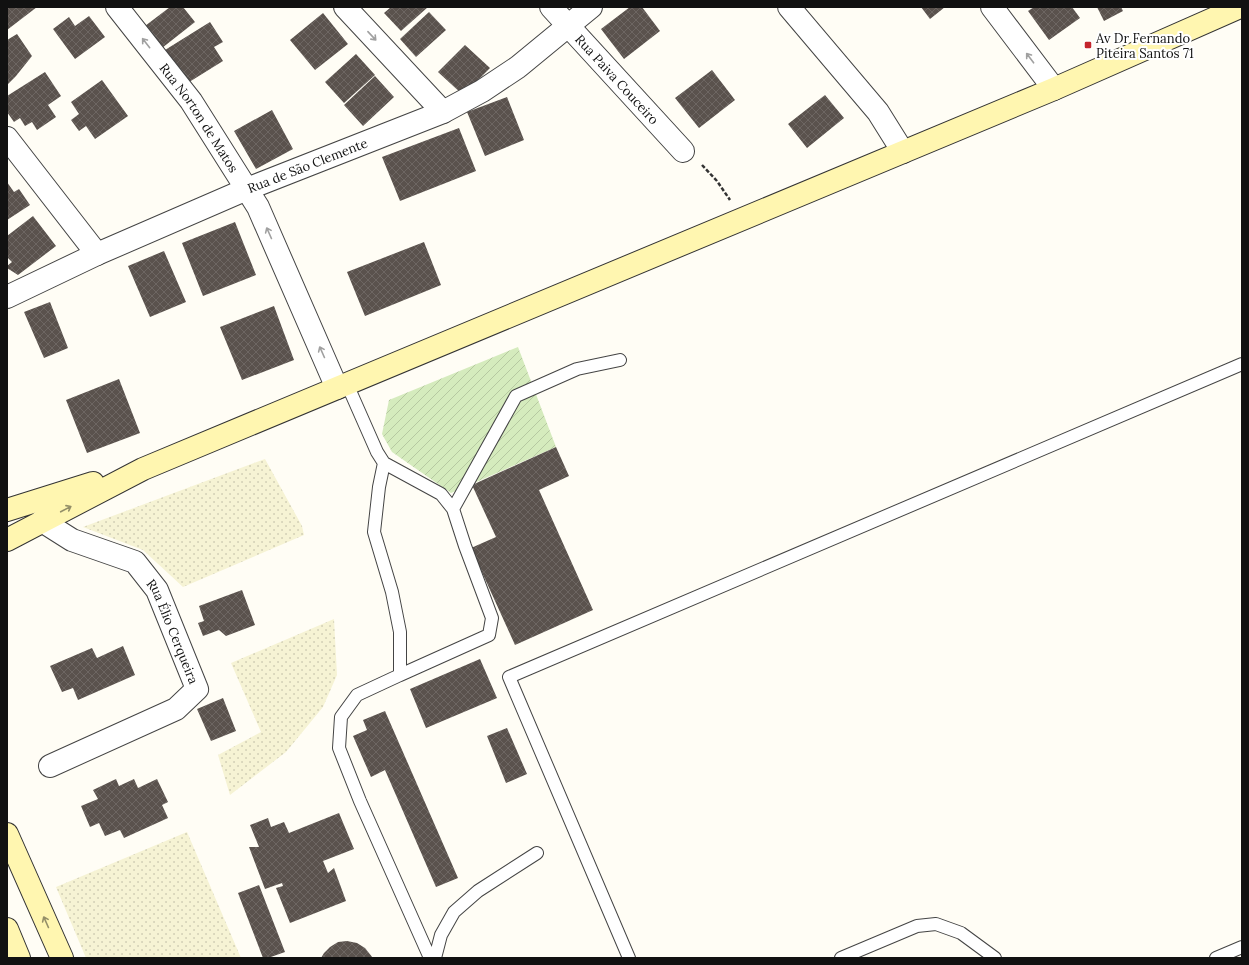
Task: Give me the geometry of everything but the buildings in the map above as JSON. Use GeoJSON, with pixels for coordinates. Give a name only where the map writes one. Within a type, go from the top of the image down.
{"type":"FeatureCollection","features":[{"type":"Feature","properties":{"kind":"street","name":"Rua Norton de Matos"},"geometry":{"type":"LineString","coordinates":[[117,7],[191,101],[258,207],[342,386]]}},
{"type":"Feature","properties":{"kind":"street"},"geometry":{"type":"LineString","coordinates":[[345,7],[443,112]]}},
{"type":"Feature","properties":{"kind":"street","name":"Rua Paiva Couceiro"},"geometry":{"type":"LineString","coordinates":[[551,7],[683,151]]}},
{"type":"Feature","properties":{"kind":"street","name":"Rua de São Clemente"},"geometry":{"type":"LineString","coordinates":[[7,297],[97,254],[246,190],[443,112],[482,91],[518,66],[591,7]]}},
{"type":"Feature","properties":{"kind":"street"},"geometry":{"type":"LineString","coordinates":[[789,7],[878,112],[902,152]]}},
{"type":"Feature","properties":{"kind":"street"},"geometry":{"type":"LineString","coordinates":[[992,7],[1054,89]]}},
{"type":"Feature","properties":{"kind":"street"},"geometry":{"type":"LineString","coordinates":[[7,540],[142,469],[1054,89],[1238,7]]}},
{"type":"Feature","properties":{"kind":"street"},"geometry":{"type":"LineString","coordinates":[[7,138],[97,254]]}},
{"type":"Feature","properties":{"kind":"street"},"geometry":{"type":"LineString","coordinates":[[7,510],[142,469]]}},
{"type":"Feature","properties":{"kind":"street","name":"Rua Élio Cerqueira"},"geometry":{"type":"LineString","coordinates":[[42,521],[72,540],[135,562],[157,590],[196,689],[176,709],[50,766]]}},
{"type":"Feature","properties":{"kind":"street"},"geometry":{"type":"LineString","coordinates":[[7,834],[62,958]]}},
{"type":"Feature","properties":{"kind":"street"},"geometry":{"type":"LineString","coordinates":[[7,929],[19,958]]}},
{"type":"Feature","properties":{"kind":"lane"},"geometry":{"type":"LineString","coordinates":[[453,509],[516,396],[578,369],[620,360]]}},
{"type":"Feature","properties":{"kind":"lane"},"geometry":{"type":"LineString","coordinates":[[629,958],[509,677],[1242,364]]}},
{"type":"Feature","properties":{"kind":"lane"},"geometry":{"type":"LineString","coordinates":[[342,386],[384,463],[441,494],[453,509],[492,618],[489,635],[357,695],[341,717],[339,748],[360,801],[430,958]]}},
{"type":"Feature","properties":{"kind":"lane"},"geometry":{"type":"LineString","coordinates":[[384,463],[379,487],[374,532],[392,592],[400,632],[400,675]]}},
{"type":"Feature","properties":{"kind":"lane"},"geometry":{"type":"LineString","coordinates":[[434,958],[441,935],[454,912],[478,891],[537,853]]}},
{"type":"Feature","properties":{"kind":"lane"},"geometry":{"type":"LineString","coordinates":[[841,958],[917,926],[936,924],[961,933],[995,958]]}},
{"type":"Feature","properties":{"kind":"lane"},"geometry":{"type":"LineString","coordinates":[[1216,958],[1242,947]]}},
{"type":"Feature","properties":{"kind":"path"},"geometry":{"type":"LineString","coordinates":[[683,151],[702,165],[717,181],[742,219]]}},
{"type":"Feature","properties":{"kind":"shaded area"},"geometry":{"type":"Polygon","coordinates":[[[265,459],[302,526],[304,535],[183,587],[143,550],[83,527],[265,459]]]}},
{"type":"Feature","properties":{"kind":"shaded area"},"geometry":{"type":"Polygon","coordinates":[[[334,619],[337,675],[323,707],[286,752],[230,795],[218,755],[261,732],[231,663],[334,619]]]}},
{"type":"Feature","properties":{"kind":"shaded area"},"geometry":{"type":"Polygon","coordinates":[[[187,832],[241,958],[86,958],[56,887],[187,832]]]}},
{"type":"Feature","properties":{"kind":"green space"},"geometry":{"type":"Polygon","coordinates":[[[518,347],[556,447],[451,493],[392,452],[382,434],[389,400],[518,347]]]}},
{"type":"Feature","properties":{"kind":"place","name":"Av Dr Fernando Piteira Santos 71"},"geometry":{"type":"Point","coordinates":[1088,45]}}]}
